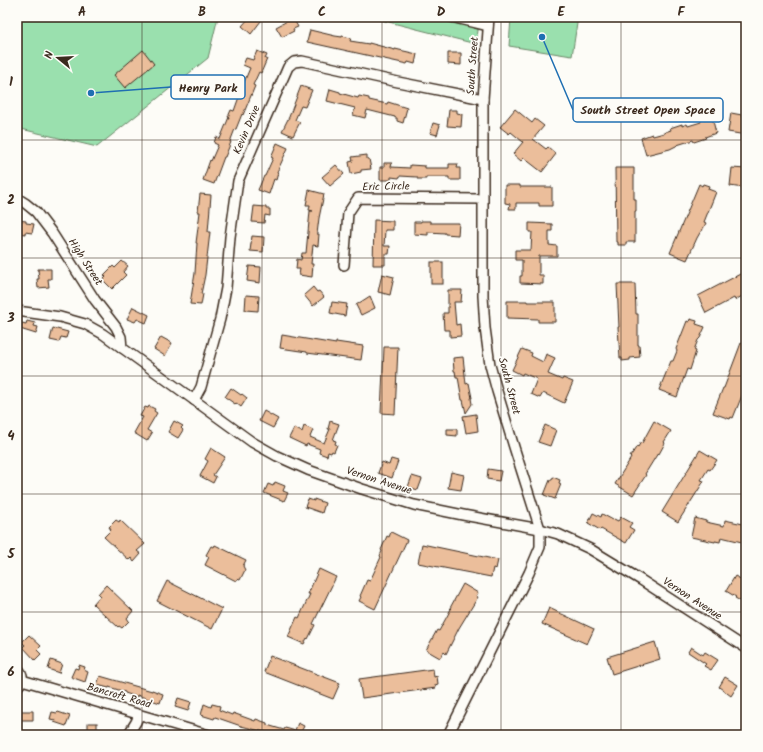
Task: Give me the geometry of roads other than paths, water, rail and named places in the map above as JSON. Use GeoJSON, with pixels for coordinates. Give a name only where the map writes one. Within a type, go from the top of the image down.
{"type":"FeatureCollection","features":[{"type":"Feature","properties":{"kind":"street"},"geometry":{"type":"LineString","coordinates":[[451,17],[489,21]]}},
{"type":"Feature","properties":{"kind":"street","name":"South Street"},"geometry":{"type":"LineString","coordinates":[[448,735],[529,573],[540,547],[540,529],[490,365],[485,328],[483,296],[482,199],[483,99],[489,21]]}},
{"type":"Feature","properties":{"kind":"street","name":"Kevin Drive"},"geometry":{"type":"LineString","coordinates":[[194,400],[201,386],[220,319],[226,288],[230,237],[238,181],[288,67],[294,62],[302,61],[483,99]]}},
{"type":"Feature","properties":{"kind":"street","name":"High Street"},"geometry":{"type":"LineString","coordinates":[[17,198],[36,212],[52,233],[95,300],[116,327],[121,337],[122,348]]}},
{"type":"Feature","properties":{"kind":"street","name":"Eric Circle"},"geometry":{"type":"LineString","coordinates":[[344,264],[348,213],[358,198],[482,199]]}},
{"type":"Feature","properties":{"kind":"street","name":"Vernon Avenue"},"geometry":{"type":"LineString","coordinates":[[17,311],[85,324],[103,334],[252,442],[277,456],[308,470],[414,505],[540,529],[558,534],[590,549],[646,583],[746,648]]}},
{"type":"Feature","properties":{"kind":"street","name":"Bancroft Road"},"geometry":{"type":"LineString","coordinates":[[17,668],[21,673],[20,684],[209,735]]}},
{"type":"Feature","properties":{"kind":"street"},"geometry":{"type":"LineString","coordinates":[[128,735],[139,715]]}},
{"type":"Feature","properties":{"kind":"place","name":"South Street Open Space"},"geometry":{"type":"Point","coordinates":[542,37]}},
{"type":"Feature","properties":{"kind":"place","name":"Henry Park"},"geometry":{"type":"Point","coordinates":[91,93]}}]}
